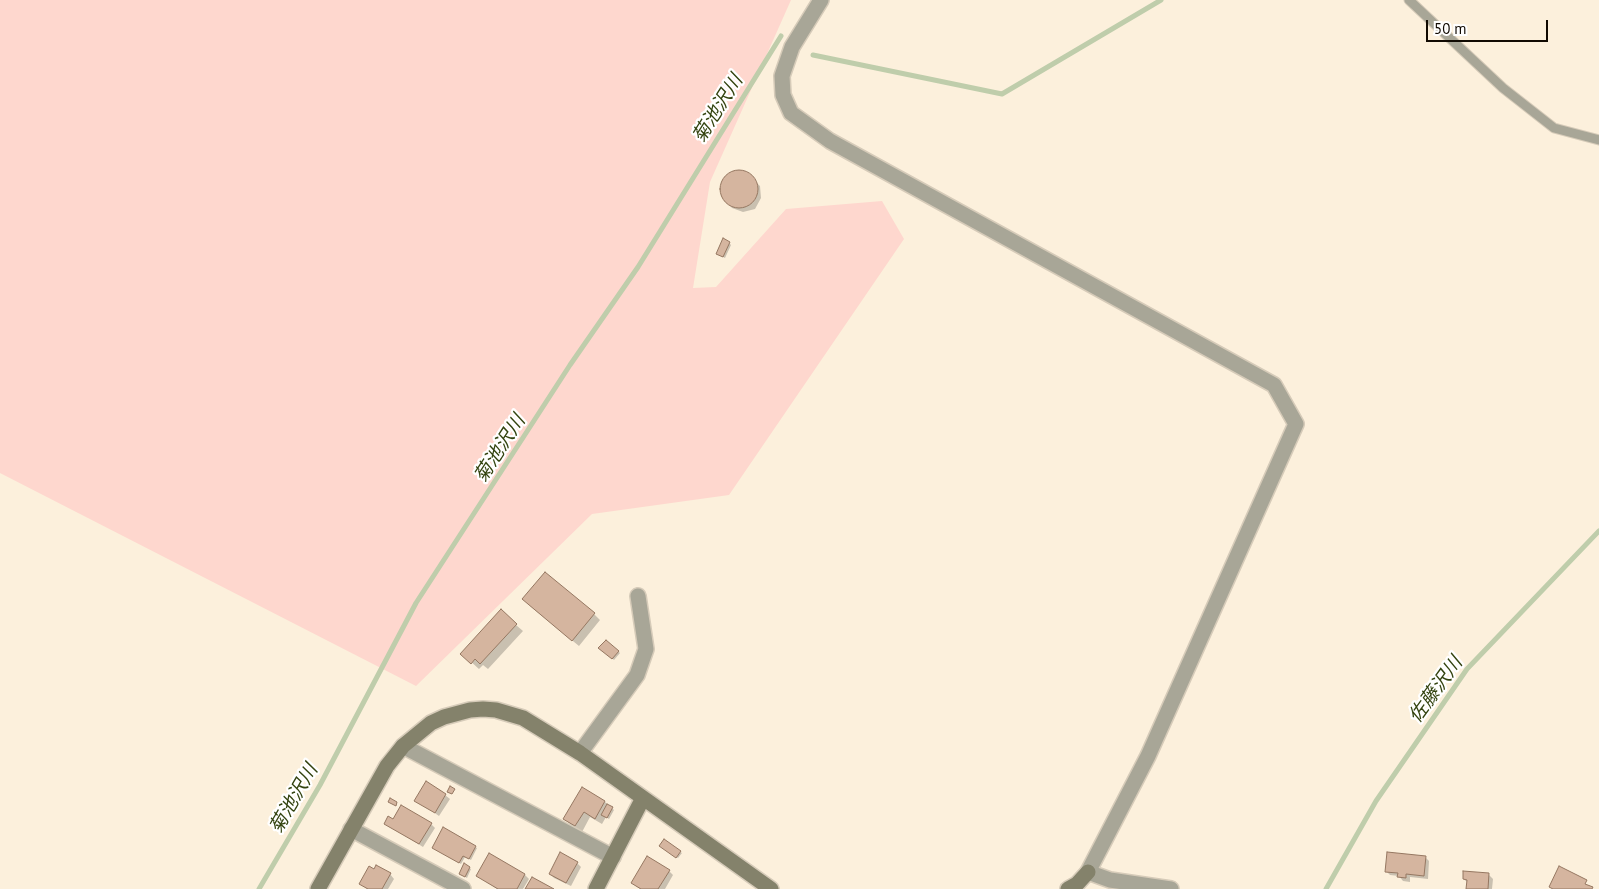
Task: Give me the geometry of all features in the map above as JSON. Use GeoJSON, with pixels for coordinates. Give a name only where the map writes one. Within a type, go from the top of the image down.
{"type":"FeatureCollection","features":[{"type":"Feature","properties":{"kind":"street"},"geometry":{"type":"LineString","coordinates":[[821,0],[792,47],[782,76],[783,95],[791,113],[830,141],[1274,385],[1296,424],[1148,756],[1088,872],[1077,884],[1068,889]]}},
{"type":"Feature","properties":{"kind":"street"},"geometry":{"type":"LineString","coordinates":[[580,753],[637,675],[646,649],[638,596]]}},
{"type":"Feature","properties":{"kind":"street"},"geometry":{"type":"LineString","coordinates":[[318,889],[387,766],[403,746],[430,723],[470,710],[496,710],[523,718],[580,753],[771,889]]}},
{"type":"Feature","properties":{"kind":"street"},"geometry":{"type":"LineString","coordinates":[[403,746],[613,857]]}},
{"type":"Feature","properties":{"kind":"street"},"geometry":{"type":"LineString","coordinates":[[596,889],[643,798]]}},
{"type":"Feature","properties":{"kind":"street"},"geometry":{"type":"LineString","coordinates":[[352,829],[463,889]]}},
{"type":"Feature","properties":{"kind":"street"},"geometry":{"type":"LineString","coordinates":[[1088,872],[1110,880],[1171,889]]}},
{"type":"Feature","properties":{"kind":"lane"},"geometry":{"type":"LineString","coordinates":[[1409,0],[1503,88],[1554,128],[1599,140]]}},
{"type":"Feature","properties":{"kind":"shaded area"},"geometry":{"type":"Polygon","coordinates":[[[0,0],[791,0],[710,182],[693,288],[716,287],[786,209],[882,201],[904,239],[729,495],[592,514],[416,686],[0,473],[0,0]]]}},
{"type":"Feature","properties":{"kind":"building"},"geometry":{"type":"Polygon","coordinates":[[[739,170],[753,175],[758,189],[753,203],[739,208],[725,203],[720,189],[725,175],[739,170]]]}},
{"type":"Feature","properties":{"kind":"building"},"geometry":{"type":"Polygon","coordinates":[[[723,238],[730,242],[723,257],[716,254],[723,238]]]}},
{"type":"Feature","properties":{"kind":"building"},"geometry":{"type":"Polygon","coordinates":[[[545,572],[595,613],[572,641],[522,599],[545,572]]]}},
{"type":"Feature","properties":{"kind":"building"},"geometry":{"type":"Polygon","coordinates":[[[501,609],[517,624],[480,664],[475,659],[471,664],[460,654],[501,609]]]}},
{"type":"Feature","properties":{"kind":"building"},"geometry":{"type":"Polygon","coordinates":[[[606,640],[619,651],[612,659],[598,648],[606,640]]]}},
{"type":"Feature","properties":{"kind":"building"},"geometry":{"type":"Polygon","coordinates":[[[426,781],[446,794],[435,813],[414,801],[426,781]]]}},
{"type":"Feature","properties":{"kind":"building"},"geometry":{"type":"Polygon","coordinates":[[[450,786],[455,789],[452,794],[447,792],[450,786]]]}},
{"type":"Feature","properties":{"kind":"building"},"geometry":{"type":"Polygon","coordinates":[[[582,787],[605,801],[595,819],[584,812],[575,826],[563,819],[582,787]]]}},
{"type":"Feature","properties":{"kind":"building"},"geometry":{"type":"Polygon","coordinates":[[[390,798],[397,802],[396,806],[388,802],[390,798]]]}},
{"type":"Feature","properties":{"kind":"building"},"geometry":{"type":"Polygon","coordinates":[[[607,804],[613,807],[607,818],[601,815],[607,804]]]}},
{"type":"Feature","properties":{"kind":"building"},"geometry":{"type":"Polygon","coordinates":[[[401,805],[432,823],[419,844],[384,824],[388,816],[393,819],[401,805]]]}},
{"type":"Feature","properties":{"kind":"building"},"geometry":{"type":"Polygon","coordinates":[[[443,827],[476,846],[469,859],[463,856],[459,863],[432,848],[443,827]]]}},
{"type":"Feature","properties":{"kind":"building"},"geometry":{"type":"Polygon","coordinates":[[[664,839],[681,851],[676,858],[659,846],[664,839]]]}},
{"type":"Feature","properties":{"kind":"building"},"geometry":{"type":"Polygon","coordinates":[[[560,852],[578,862],[566,883],[549,874],[560,852]]]}},
{"type":"Feature","properties":{"kind":"building"},"geometry":{"type":"Polygon","coordinates":[[[1387,852],[1426,856],[1424,876],[1406,874],[1406,878],[1397,877],[1398,873],[1385,872],[1387,852]]]}},
{"type":"Feature","properties":{"kind":"building"},"geometry":{"type":"Polygon","coordinates":[[[489,853],[525,874],[517,889],[498,889],[476,876],[489,853]]]}},
{"type":"Feature","properties":{"kind":"building"},"geometry":{"type":"Polygon","coordinates":[[[647,856],[670,870],[658,889],[641,889],[631,883],[647,856]]]}},
{"type":"Feature","properties":{"kind":"building"},"geometry":{"type":"Polygon","coordinates":[[[464,863],[470,867],[465,877],[459,874],[464,863]]]}},
{"type":"Feature","properties":{"kind":"building"},"geometry":{"type":"Polygon","coordinates":[[[376,865],[391,873],[382,889],[368,889],[359,884],[369,866],[374,869],[376,865]]]}},
{"type":"Feature","properties":{"kind":"building"},"geometry":{"type":"Polygon","coordinates":[[[1559,866],[1587,880],[1585,884],[1593,887],[1592,889],[1553,889],[1549,887],[1559,866]]]}},
{"type":"Feature","properties":{"kind":"building"},"geometry":{"type":"Polygon","coordinates":[[[1463,871],[1489,873],[1488,889],[1466,889],[1467,880],[1463,879],[1463,871]]]}},
{"type":"Feature","properties":{"kind":"building"},"geometry":{"type":"Polygon","coordinates":[[[532,877],[554,889],[525,889],[532,877]]]}},
{"type":"Feature","properties":{"kind":"waterway","name":"菊池沢川"},"geometry":{"type":"LineString","coordinates":[[813,55],[1002,94],[1161,0]]}},
{"type":"Feature","properties":{"kind":"waterway","name":"菊池沢川"},"geometry":{"type":"LineString","coordinates":[[259,889],[320,785],[416,603],[570,365],[638,267],[781,36]]}},
{"type":"Feature","properties":{"kind":"waterway","name":"佐藤沢川"},"geometry":{"type":"LineString","coordinates":[[1326,889],[1376,801],[1467,669],[1599,531]]}}]}
